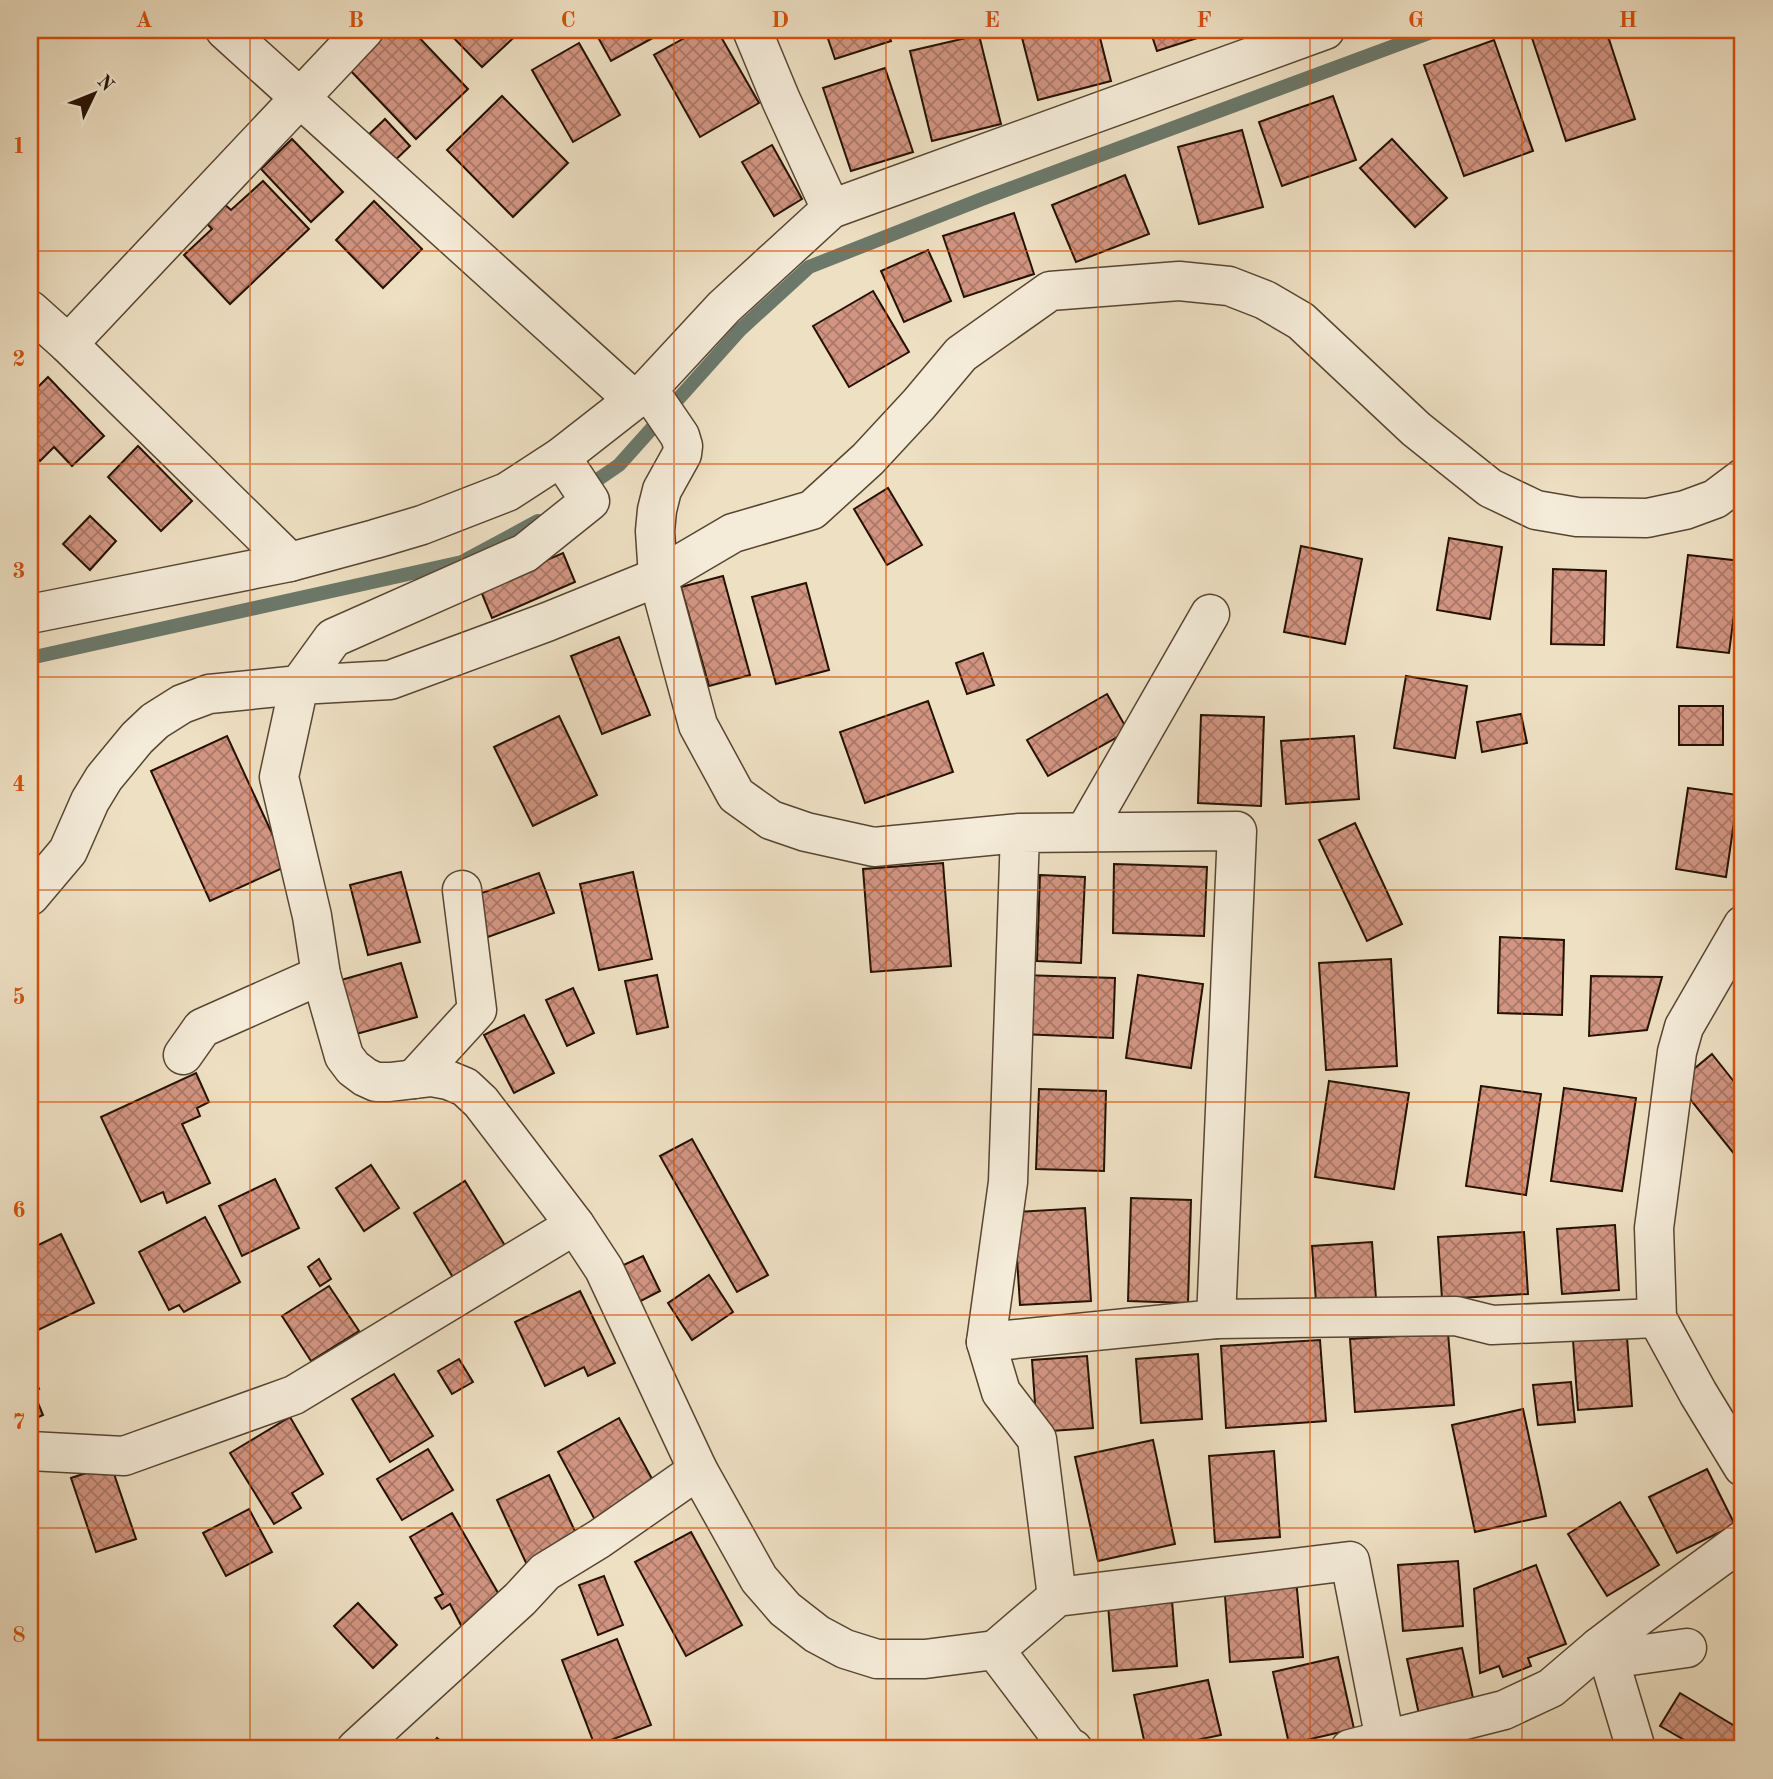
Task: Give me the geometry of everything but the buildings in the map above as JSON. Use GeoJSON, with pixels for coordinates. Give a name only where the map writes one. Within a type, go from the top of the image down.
{"type":"FeatureCollection","features":[{"type":"Feature","properties":{"kind":"street"},"geometry":{"type":"LineString","coordinates":[[225,30],[300,99],[645,395],[680,436],[682,454],[662,490],[657,510],[655,531],[659,577],[698,725],[736,795],[771,820],[806,832],[874,847],[1020,833],[1237,831],[1216,1319]]}},
{"type":"Feature","properties":{"kind":"street"},"geometry":{"type":"LineString","coordinates":[[68,344],[364,30]]}},
{"type":"Feature","properties":{"kind":"street"},"geometry":{"type":"LineString","coordinates":[[752,30],[831,209]]}},
{"type":"Feature","properties":{"kind":"street"},"geometry":{"type":"LineString","coordinates":[[1325,30],[831,209],[724,307],[645,395],[574,476],[525,552],[333,638],[299,685],[279,777],[312,916],[321,975],[344,1056],[353,1068],[376,1082],[432,1077],[448,1080],[465,1087],[495,1119],[575,1225],[604,1269],[698,1470],[759,1579],[785,1609],[817,1634],[845,1649],[877,1659],[925,1659],[995,1650],[1057,1597],[1350,1561],[1368,1745],[1504,1710],[1551,1688],[1604,1653],[1743,1540]]}},
{"type":"Feature","properties":{"kind":"street"},"geometry":{"type":"LineString","coordinates":[[30,895],[68,851],[90,801],[104,778],[137,738],[155,721],[182,704],[209,694],[390,680],[659,577],[733,533],[812,510],[868,459],[961,354],[1050,291],[1179,281],[1229,286],[1265,300],[1301,321],[1416,429],[1490,488],[1536,509],[1577,517],[1647,518],[1685,510],[1714,499],[1743,478]]}},
{"type":"Feature","properties":{"kind":"street"},"geometry":{"type":"LineString","coordinates":[[30,310],[290,562]]}},
{"type":"Feature","properties":{"kind":"street"},"geometry":{"type":"LineString","coordinates":[[30,614],[290,562],[422,525],[507,492],[574,476]]}},
{"type":"Feature","properties":{"kind":"street"},"geometry":{"type":"LineString","coordinates":[[1085,832],[1209,614]]}},
{"type":"Feature","properties":{"kind":"street"},"geometry":{"type":"LineString","coordinates":[[1020,833],[1008,1182],[986,1342],[1001,1392],[1037,1439],[1057,1597]]}},
{"type":"Feature","properties":{"kind":"street"},"geometry":{"type":"LineString","coordinates":[[414,1079],[477,1010],[462,890]]}},
{"type":"Feature","properties":{"kind":"street"},"geometry":{"type":"LineString","coordinates":[[1743,925],[1684,1027],[1677,1052],[1654,1228],[1657,1318],[1743,1467]]}},
{"type":"Feature","properties":{"kind":"street"},"geometry":{"type":"LineString","coordinates":[[183,1055],[202,1028],[321,975]]}},
{"type":"Feature","properties":{"kind":"street"},"geometry":{"type":"LineString","coordinates":[[30,1451],[124,1456],[294,1395],[575,1225]]}},
{"type":"Feature","properties":{"kind":"street"},"geometry":{"type":"LineString","coordinates":[[986,1342],[1216,1319],[1456,1316],[1492,1325],[1657,1318]]}},
{"type":"Feature","properties":{"kind":"street"},"geometry":{"type":"LineString","coordinates":[[356,1749],[520,1599],[545,1572],[599,1539],[698,1470]]}},
{"type":"Feature","properties":{"kind":"street"},"geometry":{"type":"LineString","coordinates":[[1604,1653],[1688,1648]]}},
{"type":"Feature","properties":{"kind":"street"},"geometry":{"type":"LineString","coordinates":[[995,1650],[1069,1748],[1073,1749]]}},
{"type":"Feature","properties":{"kind":"street"},"geometry":{"type":"LineString","coordinates":[[1604,1653],[1636,1749]]}},
{"type":"Feature","properties":{"kind":"waterway"},"geometry":{"type":"LineString","coordinates":[[584,489],[619,465],[740,330],[809,267],[982,199],[1437,30]]}},
{"type":"Feature","properties":{"kind":"waterway"},"geometry":{"type":"LineString","coordinates":[[30,658],[462,562],[538,521]]}}]}
